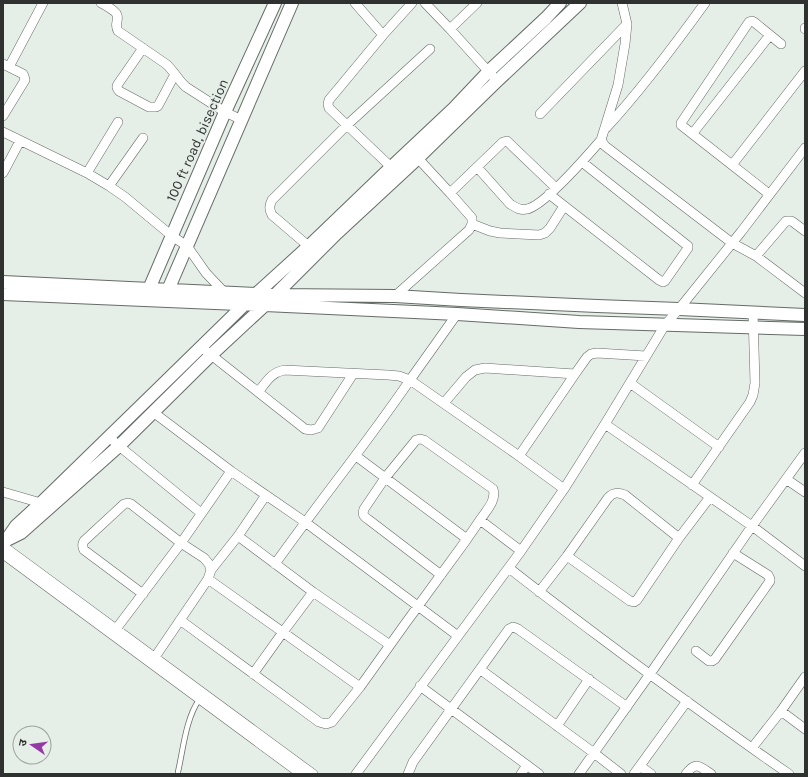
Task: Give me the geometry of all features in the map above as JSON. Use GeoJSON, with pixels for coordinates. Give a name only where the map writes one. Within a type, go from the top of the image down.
{"type":"FeatureCollection","features":[{"type":"Feature","properties":{"kind":"street"},"geometry":{"type":"LineString","coordinates":[[3,116],[25,80],[22,74],[5,67],[43,3]]}},
{"type":"Feature","properties":{"kind":"street"},"geometry":{"type":"LineString","coordinates":[[101,3],[116,13],[116,26],[118,31],[166,64],[180,82],[186,87],[225,112],[242,120]]}},
{"type":"Feature","properties":{"kind":"street","name":"100 ft road, bisection"},"geometry":{"type":"LineString","coordinates":[[149,289],[225,112],[275,3]]}},
{"type":"Feature","properties":{"kind":"street"},"geometry":{"type":"LineString","coordinates":[[168,290],[292,3]]}},
{"type":"Feature","properties":{"kind":"street"},"geometry":{"type":"LineString","coordinates":[[354,3],[383,35]]}},
{"type":"Feature","properties":{"kind":"street"},"geometry":{"type":"LineString","coordinates":[[391,167],[329,108],[328,104],[329,100],[383,35],[412,3]]}},
{"type":"Feature","properties":{"kind":"street"},"geometry":{"type":"LineString","coordinates":[[425,3],[497,81]]}},
{"type":"Feature","properties":{"kind":"street"},"geometry":{"type":"LineString","coordinates":[[450,29],[478,3]]}},
{"type":"Feature","properties":{"kind":"street"},"geometry":{"type":"LineString","coordinates":[[4,544],[16,526],[157,390],[265,305],[313,250],[391,167],[414,154],[489,71],[560,3]]}},
{"type":"Feature","properties":{"kind":"street"},"geometry":{"type":"LineString","coordinates":[[477,167],[510,204],[522,210],[528,209],[540,203],[582,162],[601,140],[618,85],[628,24],[622,3]]}},
{"type":"Feature","properties":{"kind":"street"},"geometry":{"type":"LineString","coordinates":[[605,129],[626,106],[706,3]]}},
{"type":"Feature","properties":{"kind":"street"},"geometry":{"type":"LineString","coordinates":[[4,544],[22,533],[118,446],[153,412],[245,304],[313,250],[414,154],[497,81],[574,5]]}},
{"type":"Feature","properties":{"kind":"street"},"geometry":{"type":"LineString","coordinates":[[769,194],[681,125],[681,122],[749,22],[754,22],[781,44]]}},
{"type":"Feature","properties":{"kind":"street"},"geometry":{"type":"LineString","coordinates":[[540,114],[628,24]]}},
{"type":"Feature","properties":{"kind":"street"},"geometry":{"type":"LineString","coordinates":[[693,134],[770,35]]}},
{"type":"Feature","properties":{"kind":"street"},"geometry":{"type":"LineString","coordinates":[[143,48],[118,84],[117,89],[119,91],[149,107],[156,107],[158,106],[175,74]]}},
{"type":"Feature","properties":{"kind":"street"},"geometry":{"type":"LineString","coordinates":[[313,250],[272,215],[270,206],[272,200],[320,150],[430,49]]}},
{"type":"Feature","properties":{"kind":"street"},"geometry":{"type":"LineString","coordinates":[[732,165],[805,72]]}},
{"type":"Feature","properties":{"kind":"street"},"geometry":{"type":"LineString","coordinates":[[87,173],[118,122]]}},
{"type":"Feature","properties":{"kind":"street"},"geometry":{"type":"LineString","coordinates":[[3,132],[87,173],[110,186],[125,197],[186,246],[225,298]]}},
{"type":"Feature","properties":{"kind":"street"},"geometry":{"type":"LineString","coordinates":[[110,186],[143,138]]}},
{"type":"Feature","properties":{"kind":"street"},"geometry":{"type":"LineString","coordinates":[[601,140],[605,146],[732,243],[756,256],[805,293]]}},
{"type":"Feature","properties":{"kind":"street"},"geometry":{"type":"LineString","coordinates":[[3,173],[20,141]]}},
{"type":"Feature","properties":{"kind":"street"},"geometry":{"type":"LineString","coordinates":[[450,193],[503,142],[507,141],[564,206],[659,280],[663,282],[665,281],[688,246],[582,162]]}},
{"type":"Feature","properties":{"kind":"street"},"geometry":{"type":"LineString","coordinates":[[356,774],[509,568],[564,489],[665,325],[732,243],[805,148]]}},
{"type":"Feature","properties":{"kind":"street"},"geometry":{"type":"LineString","coordinates":[[395,296],[469,230],[472,224],[472,218],[414,154]]}},
{"type":"Feature","properties":{"kind":"street"},"geometry":{"type":"LineString","coordinates":[[472,224],[500,233],[539,235],[545,233],[550,228],[564,206]]}},
{"type":"Feature","properties":{"kind":"street"},"geometry":{"type":"LineString","coordinates":[[756,256],[786,221],[793,222],[805,231]]}},
{"type":"Feature","properties":{"kind":"street"},"geometry":{"type":"LineString","coordinates":[[3,282],[168,290],[225,298],[245,304],[457,314],[579,322],[805,329]]}},
{"type":"Feature","properties":{"kind":"street"},"geometry":{"type":"LineString","coordinates":[[3,294],[225,298],[256,294],[395,296],[805,315]]}},
{"type":"Feature","properties":{"kind":"street"},"geometry":{"type":"LineString","coordinates":[[692,485],[750,402],[753,395],[755,383],[753,313]]}},
{"type":"Feature","properties":{"kind":"street"},"geometry":{"type":"LineString","coordinates":[[275,564],[305,522],[383,420],[457,314]]}},
{"type":"Feature","properties":{"kind":"street"},"geometry":{"type":"LineString","coordinates":[[206,351],[305,429],[312,430],[318,428],[353,374]]}},
{"type":"Feature","properties":{"kind":"street"},"geometry":{"type":"LineString","coordinates":[[519,456],[587,357],[591,354],[597,353],[646,356]]}},
{"type":"Feature","properties":{"kind":"street"},"geometry":{"type":"LineString","coordinates":[[444,404],[466,377],[475,370],[485,368],[575,374]]}},
{"type":"Feature","properties":{"kind":"street"},"geometry":{"type":"LineString","coordinates":[[259,392],[270,377],[277,372],[284,370],[353,374],[388,374],[399,376],[410,380],[564,489]]}},
{"type":"Feature","properties":{"kind":"street"},"geometry":{"type":"LineString","coordinates":[[630,383],[719,447]]}},
{"type":"Feature","properties":{"kind":"street"},"geometry":{"type":"LineString","coordinates":[[153,412],[230,471],[305,522],[458,636]]}},
{"type":"Feature","properties":{"kind":"street"},"geometry":{"type":"LineString","coordinates":[[605,424],[752,526],[805,566]]}},
{"type":"Feature","properties":{"kind":"street"},"geometry":{"type":"LineString","coordinates":[[109,437],[118,446],[201,513]]}},
{"type":"Feature","properties":{"kind":"street"},"geometry":{"type":"LineString","coordinates":[[180,620],[319,722],[326,724],[332,722],[360,687],[441,575],[494,498],[495,493],[493,489],[424,440],[420,439],[416,440],[385,478],[364,509],[363,513],[364,516],[441,575]]}},
{"type":"Feature","properties":{"kind":"street"},"geometry":{"type":"LineString","coordinates":[[579,774],[752,526],[805,453]]}},
{"type":"Feature","properties":{"kind":"street"},"geometry":{"type":"LineString","coordinates":[[356,456],[467,539]]}},
{"type":"Feature","properties":{"kind":"street"},"geometry":{"type":"LineString","coordinates":[[116,629],[181,543],[230,471]]}},
{"type":"Feature","properties":{"kind":"street"},"geometry":{"type":"LineString","coordinates":[[786,479],[805,492]]}},
{"type":"Feature","properties":{"kind":"street"},"geometry":{"type":"LineString","coordinates":[[3,492],[41,503]]}},
{"type":"Feature","properties":{"kind":"street"},"geometry":{"type":"LineString","coordinates":[[539,592],[567,556],[611,494],[618,492],[625,495],[679,538]]}},
{"type":"Feature","properties":{"kind":"street"},"geometry":{"type":"LineString","coordinates":[[155,657],[210,574],[266,495]]}},
{"type":"Feature","properties":{"kind":"street"},"geometry":{"type":"LineString","coordinates":[[567,556],[630,601],[634,602],[637,600],[679,538],[710,497]]}},
{"type":"Feature","properties":{"kind":"street"},"geometry":{"type":"LineString","coordinates":[[143,594],[84,550],[83,547],[84,541],[124,504],[131,504],[181,543],[204,558],[210,564],[210,574]]}},
{"type":"Feature","properties":{"kind":"street"},"geometry":{"type":"LineString","coordinates":[[480,520],[521,551]]}},
{"type":"Feature","properties":{"kind":"street"},"geometry":{"type":"LineString","coordinates":[[238,536],[313,592],[390,645]]}},
{"type":"Feature","properties":{"kind":"street"},"geometry":{"type":"LineString","coordinates":[[4,544],[116,629],[313,774]]}},
{"type":"Feature","properties":{"kind":"street"},"geometry":{"type":"LineString","coordinates":[[696,651],[709,661],[715,659],[770,581],[768,575],[733,553]]}},
{"type":"Feature","properties":{"kind":"street"},"geometry":{"type":"LineString","coordinates":[[3,554],[301,774]]}},
{"type":"Feature","properties":{"kind":"street"},"geometry":{"type":"LineString","coordinates":[[509,568],[650,674],[789,774]]}},
{"type":"Feature","properties":{"kind":"street"},"geometry":{"type":"LineString","coordinates":[[210,574],[283,632],[360,687]]}},
{"type":"Feature","properties":{"kind":"street"},"geometry":{"type":"LineString","coordinates":[[253,674],[313,592]]}},
{"type":"Feature","properties":{"kind":"street"},"geometry":{"type":"LineString","coordinates":[[408,774],[413,762],[481,670],[509,629],[518,629],[627,706]]}},
{"type":"Feature","properties":{"kind":"street"},"geometry":{"type":"LineString","coordinates":[[481,670],[621,774]]}},
{"type":"Feature","properties":{"kind":"street"},"geometry":{"type":"LineString","coordinates":[[752,748],[805,677]]}},
{"type":"Feature","properties":{"kind":"street"},"geometry":{"type":"LineString","coordinates":[[557,726],[589,679]]}},
{"type":"Feature","properties":{"kind":"street"},"geometry":{"type":"LineString","coordinates":[[420,686],[539,774]]}},
{"type":"Feature","properties":{"kind":"street"},"geometry":{"type":"LineString","coordinates":[[634,774],[688,701]]}},
{"type":"Feature","properties":{"kind":"street"},"geometry":{"type":"LineString","coordinates":[[781,711],[805,730]]}},
{"type":"Feature","properties":{"kind":"street"},"geometry":{"type":"LineString","coordinates":[[520,774],[527,765]]}},
{"type":"Feature","properties":{"kind":"street"},"geometry":{"type":"LineString","coordinates":[[640,766],[651,774]]}},
{"type":"Feature","properties":{"kind":"street"},"geometry":{"type":"LineString","coordinates":[[686,774],[692,767],[695,766],[702,768],[711,774]]}},
{"type":"Feature","properties":{"kind":"lane"},"geometry":{"type":"LineString","coordinates":[[178,772],[192,711],[199,700]]}}]}
